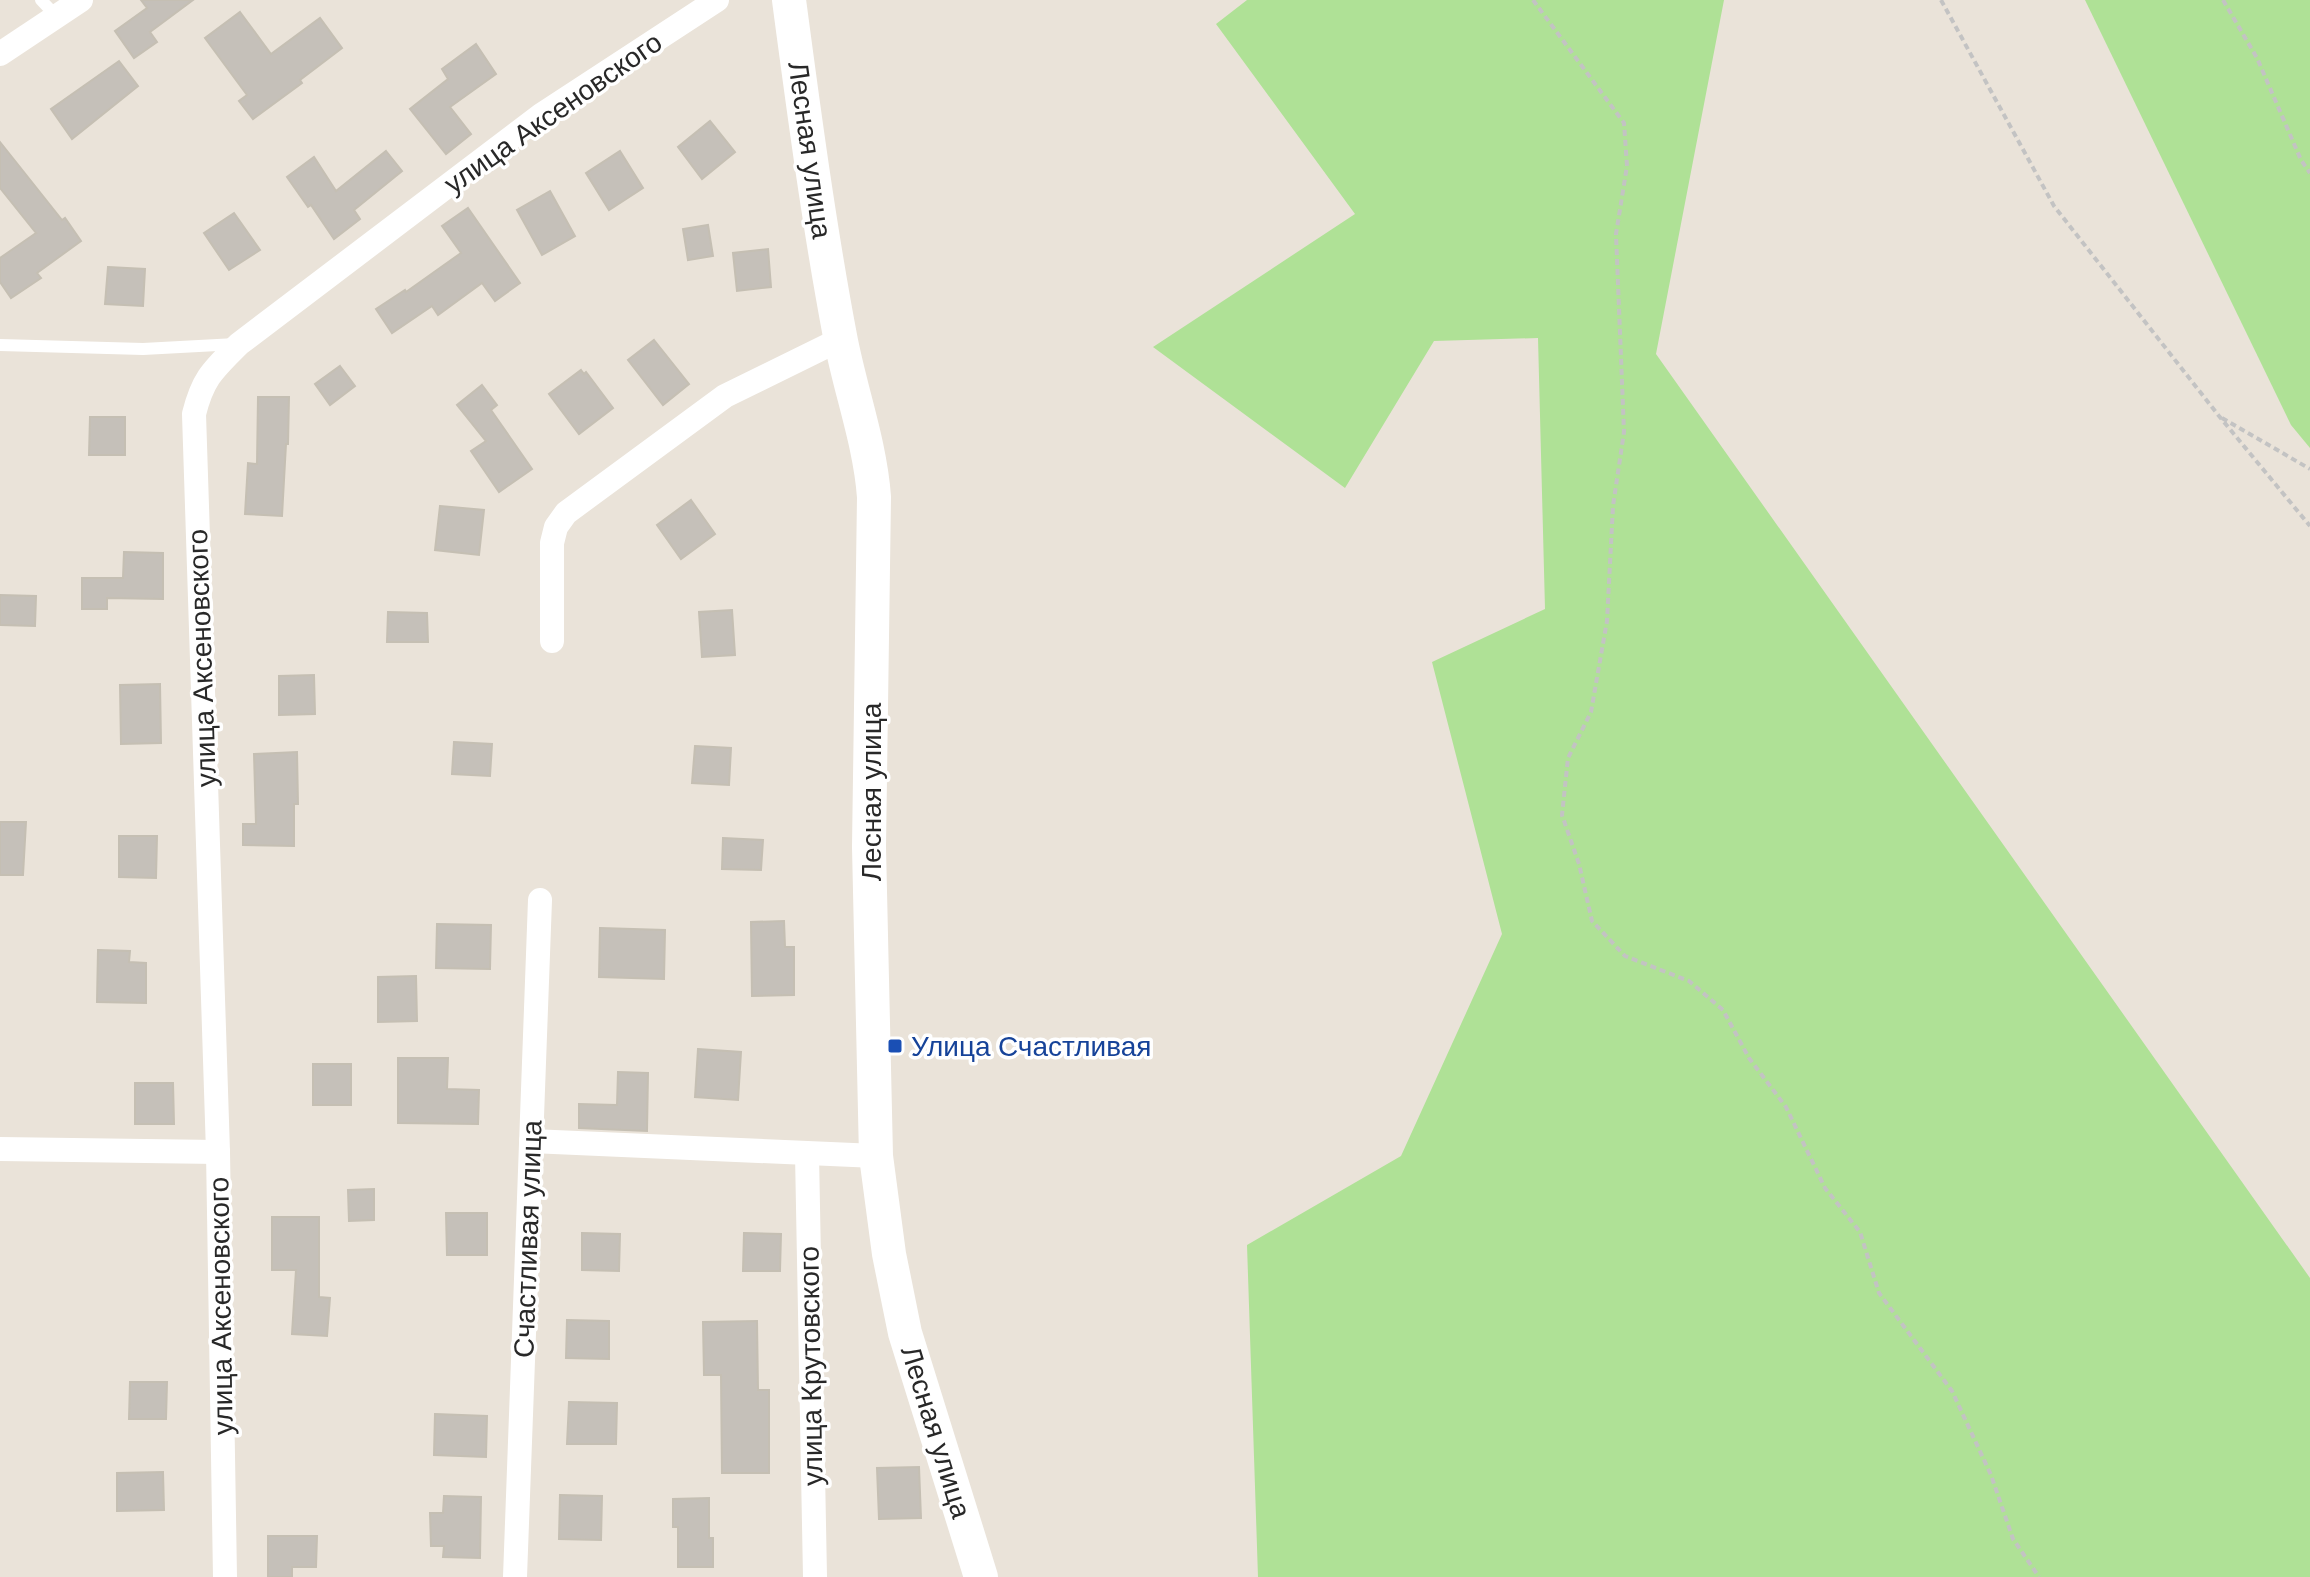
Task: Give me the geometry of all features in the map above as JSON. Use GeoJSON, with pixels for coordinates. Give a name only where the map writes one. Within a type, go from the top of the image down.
{"type":"FeatureCollection","features":[{"type":"Feature","properties":{"kind":"main road","name":"Лесная улица"},"geometry":{"type":"LineString","coordinates":[[789,0],[812,176],[841,339],[872,469],[869,847],[876,1156],[889,1254],[905,1333],[981,1577]]}},
{"type":"Feature","properties":{"kind":"street"},"geometry":{"type":"LineString","coordinates":[[0,54],[49,8],[81,0]]}},
{"type":"Feature","properties":{"kind":"street","name":"улица Аксеновского"},"geometry":{"type":"LineString","coordinates":[[225,1577],[218,1152],[194,414],[199,394],[208,375],[239,344],[541,115],[717,0]]}},
{"type":"Feature","properties":{"kind":"street"},"geometry":{"type":"LineString","coordinates":[[552,641],[552,543],[556,527],[566,513],[725,396],[841,339]]}},
{"type":"Feature","properties":{"kind":"street","name":"Счастливая улица"},"geometry":{"type":"LineString","coordinates":[[515,1577],[540,900]]}},
{"type":"Feature","properties":{"kind":"street"},"geometry":{"type":"LineString","coordinates":[[531,1141],[876,1156]]}},
{"type":"Feature","properties":{"kind":"street"},"geometry":{"type":"LineString","coordinates":[[0,1149],[218,1152]]}},
{"type":"Feature","properties":{"kind":"street","name":"улица Крутовского"},"geometry":{"type":"LineString","coordinates":[[807,1154],[815,1577]]}},
{"type":"Feature","properties":{"kind":"lane"},"geometry":{"type":"LineString","coordinates":[[0,345],[143,349],[239,344]]}},
{"type":"Feature","properties":{"kind":"path"},"geometry":{"type":"LineString","coordinates":[[1533,0],[1624,123],[1627,166],[1616,234],[1624,432],[1613,506],[1607,621],[1591,712],[1568,758],[1562,815],[1579,864],[1592,921],[1625,956],[1689,981],[1723,1010],[1749,1058],[1786,1107],[1825,1188],[1860,1232],[1879,1293],[1952,1391],[1991,1475],[2013,1539],[2039,1577]]}},
{"type":"Feature","properties":{"kind":"path"},"geometry":{"type":"LineString","coordinates":[[1941,0],[2054,206],[2310,526]]}},
{"type":"Feature","properties":{"kind":"path"},"geometry":{"type":"LineString","coordinates":[[2223,0],[2257,58],[2301,160],[2310,173]]}},
{"type":"Feature","properties":{"kind":"path"},"geometry":{"type":"LineString","coordinates":[[2219,416],[2310,469]]}},
{"type":"Feature","properties":{"kind":"green space"},"geometry":{"type":"Polygon","coordinates":[[[1247,0],[1724,0],[1656,354],[2310,1278],[2310,1577],[1258,1577],[1247,1245],[1401,1156],[1502,934],[1432,662],[1545,609],[1538,338],[1434,341],[1345,488],[1153,347],[1355,214],[1216,24],[1247,0]]]}},
{"type":"Feature","properties":{"kind":"green space"},"geometry":{"type":"Polygon","coordinates":[[[2085,0],[2310,0],[2310,448],[2291,425],[2085,0]]]}},
{"type":"Feature","properties":{"kind":"building"},"geometry":{"type":"Polygon","coordinates":[[[141,0],[193,0],[150,32],[157,42],[134,58],[115,31],[147,8],[141,0]]]}},
{"type":"Feature","properties":{"kind":"building"},"geometry":{"type":"Polygon","coordinates":[[[240,12],[271,54],[320,18],[342,48],[300,80],[302,83],[253,119],[239,101],[247,95],[205,38],[240,12]]]}},
{"type":"Feature","properties":{"kind":"building"},"geometry":{"type":"Polygon","coordinates":[[[476,44],[496,74],[450,107],[471,134],[446,154],[410,109],[448,79],[442,69],[476,44]]]}},
{"type":"Feature","properties":{"kind":"building"},"geometry":{"type":"Polygon","coordinates":[[[119,61],[138,86],[72,139],[51,109],[119,61]]]}},
{"type":"Feature","properties":{"kind":"building"},"geometry":{"type":"Polygon","coordinates":[[[710,121],[735,152],[702,179],[678,147],[710,121]]]}},
{"type":"Feature","properties":{"kind":"building"},"geometry":{"type":"Polygon","coordinates":[[[0,142],[81,241],[37,273],[41,278],[11,298],[0,282],[0,258],[36,233],[0,188],[0,142]]]}},
{"type":"Feature","properties":{"kind":"building"},"geometry":{"type":"Polygon","coordinates":[[[386,151],[402,171],[354,210],[360,219],[334,239],[287,177],[314,157],[336,191],[386,151]]]}},
{"type":"Feature","properties":{"kind":"building"},"geometry":{"type":"Polygon","coordinates":[[[620,151],[643,188],[609,210],[586,173],[620,151]]]}},
{"type":"Feature","properties":{"kind":"building"},"geometry":{"type":"Polygon","coordinates":[[[550,191],[575,236],[542,255],[517,210],[550,191]]]}},
{"type":"Feature","properties":{"kind":"building"},"geometry":{"type":"Polygon","coordinates":[[[468,208],[520,283],[495,301],[482,283],[438,315],[432,306],[392,333],[376,309],[461,253],[442,226],[468,208]]]}},
{"type":"Feature","properties":{"kind":"building"},"geometry":{"type":"Polygon","coordinates":[[[234,213],[260,250],[229,270],[204,233],[234,213]]]}},
{"type":"Feature","properties":{"kind":"building"},"geometry":{"type":"Polygon","coordinates":[[[708,225],[713,256],[688,260],[683,229],[708,225]]]}},
{"type":"Feature","properties":{"kind":"building"},"geometry":{"type":"Polygon","coordinates":[[[768,249],[771,287],[737,291],[733,253],[768,249]]]}},
{"type":"Feature","properties":{"kind":"building"},"geometry":{"type":"Polygon","coordinates":[[[108,267],[145,269],[143,306],[105,304],[108,267]]]}},
{"type":"Feature","properties":{"kind":"building"},"geometry":{"type":"Polygon","coordinates":[[[654,340],[689,384],[663,405],[628,360],[654,340]]]}},
{"type":"Feature","properties":{"kind":"building"},"geometry":{"type":"Polygon","coordinates":[[[340,366],[355,386],[330,405],[315,384],[340,366]]]}},
{"type":"Feature","properties":{"kind":"building"},"geometry":{"type":"Polygon","coordinates":[[[581,370],[584,374],[586,372],[613,408],[579,434],[549,394],[581,370]]]}},
{"type":"Feature","properties":{"kind":"building"},"geometry":{"type":"Polygon","coordinates":[[[482,385],[497,405],[491,410],[532,469],[499,492],[471,451],[486,441],[457,405],[482,385]]]}},
{"type":"Feature","properties":{"kind":"building"},"geometry":{"type":"Polygon","coordinates":[[[258,397],[289,397],[282,516],[245,514],[248,463],[257,464],[258,397]]]}},
{"type":"Feature","properties":{"kind":"building"},"geometry":{"type":"Polygon","coordinates":[[[90,417],[125,417],[125,455],[89,455],[90,417]]]}},
{"type":"Feature","properties":{"kind":"building"},"geometry":{"type":"Polygon","coordinates":[[[691,500],[715,534],[681,559],[657,525],[691,500]]]}},
{"type":"Feature","properties":{"kind":"building"},"geometry":{"type":"Polygon","coordinates":[[[440,506],[484,510],[479,555],[435,550],[440,506]]]}},
{"type":"Feature","properties":{"kind":"building"},"geometry":{"type":"Polygon","coordinates":[[[124,552],[163,553],[163,599],[107,598],[107,609],[82,609],[82,578],[123,578],[124,552]]]}},
{"type":"Feature","properties":{"kind":"building"},"geometry":{"type":"Polygon","coordinates":[[[0,595],[36,596],[35,626],[0,625],[0,595]]]}},
{"type":"Feature","properties":{"kind":"building"},"geometry":{"type":"Polygon","coordinates":[[[732,610],[735,655],[702,657],[699,612],[732,610]]]}},
{"type":"Feature","properties":{"kind":"building"},"geometry":{"type":"Polygon","coordinates":[[[388,612],[427,613],[428,642],[387,642],[388,612]]]}},
{"type":"Feature","properties":{"kind":"building"},"geometry":{"type":"Polygon","coordinates":[[[314,675],[315,714],[279,715],[279,676],[314,675]]]}},
{"type":"Feature","properties":{"kind":"building"},"geometry":{"type":"Polygon","coordinates":[[[160,684],[161,743],[121,744],[120,685],[160,684]]]}},
{"type":"Feature","properties":{"kind":"building"},"geometry":{"type":"Polygon","coordinates":[[[454,742],[492,744],[490,776],[452,774],[454,742]]]}},
{"type":"Feature","properties":{"kind":"building"},"geometry":{"type":"Polygon","coordinates":[[[695,746],[731,748],[729,785],[692,783],[695,746]]]}},
{"type":"Feature","properties":{"kind":"building"},"geometry":{"type":"Polygon","coordinates":[[[297,752],[298,804],[294,804],[294,846],[243,845],[243,824],[256,824],[254,754],[297,752]]]}},
{"type":"Feature","properties":{"kind":"building"},"geometry":{"type":"Polygon","coordinates":[[[0,822],[26,822],[23,875],[0,875],[0,822]]]}},
{"type":"Feature","properties":{"kind":"building"},"geometry":{"type":"Polygon","coordinates":[[[119,836],[157,836],[156,878],[119,877],[119,836]]]}},
{"type":"Feature","properties":{"kind":"building"},"geometry":{"type":"Polygon","coordinates":[[[723,838],[763,840],[761,870],[722,869],[723,838]]]}},
{"type":"Feature","properties":{"kind":"building"},"geometry":{"type":"Polygon","coordinates":[[[784,921],[785,947],[794,947],[794,995],[752,996],[751,922],[784,921]]]}},
{"type":"Feature","properties":{"kind":"building"},"geometry":{"type":"Polygon","coordinates":[[[437,924],[491,925],[490,969],[436,968],[437,924]]]}},
{"type":"Feature","properties":{"kind":"building"},"geometry":{"type":"Polygon","coordinates":[[[600,928],[665,930],[664,979],[599,977],[600,928]]]}},
{"type":"Feature","properties":{"kind":"building"},"geometry":{"type":"Polygon","coordinates":[[[98,950],[130,951],[129,962],[146,963],[146,1003],[97,1002],[98,950]]]}},
{"type":"Feature","properties":{"kind":"building"},"geometry":{"type":"Polygon","coordinates":[[[416,976],[417,1021],[378,1022],[378,977],[416,976]]]}},
{"type":"Feature","properties":{"kind":"building"},"geometry":{"type":"Polygon","coordinates":[[[698,1049],[741,1052],[738,1100],[695,1097],[698,1049]]]}},
{"type":"Feature","properties":{"kind":"building"},"geometry":{"type":"Polygon","coordinates":[[[398,1058],[448,1058],[447,1089],[479,1090],[478,1124],[398,1123],[398,1058]]]}},
{"type":"Feature","properties":{"kind":"building"},"geometry":{"type":"Polygon","coordinates":[[[313,1064],[351,1064],[351,1105],[313,1105],[313,1064]]]}},
{"type":"Feature","properties":{"kind":"building"},"geometry":{"type":"Polygon","coordinates":[[[618,1072],[648,1073],[647,1131],[579,1128],[579,1104],[617,1105],[618,1072]]]}},
{"type":"Feature","properties":{"kind":"building"},"geometry":{"type":"Polygon","coordinates":[[[135,1083],[173,1083],[174,1124],[135,1124],[135,1083]]]}},
{"type":"Feature","properties":{"kind":"building"},"geometry":{"type":"Polygon","coordinates":[[[374,1189],[374,1220],[349,1221],[348,1190],[374,1189]]]}},
{"type":"Feature","properties":{"kind":"building"},"geometry":{"type":"Polygon","coordinates":[[[446,1213],[487,1213],[487,1255],[447,1255],[446,1213]]]}},
{"type":"Feature","properties":{"kind":"building"},"geometry":{"type":"Polygon","coordinates":[[[272,1217],[319,1217],[319,1297],[330,1298],[327,1336],[292,1334],[296,1270],[272,1270],[272,1217]]]}},
{"type":"Feature","properties":{"kind":"building"},"geometry":{"type":"Polygon","coordinates":[[[582,1233],[620,1234],[619,1271],[582,1270],[582,1233]]]}},
{"type":"Feature","properties":{"kind":"building"},"geometry":{"type":"Polygon","coordinates":[[[744,1233],[781,1234],[780,1271],[743,1271],[744,1233]]]}},
{"type":"Feature","properties":{"kind":"building"},"geometry":{"type":"Polygon","coordinates":[[[567,1320],[609,1321],[609,1359],[566,1358],[567,1320]]]}},
{"type":"Feature","properties":{"kind":"building"},"geometry":{"type":"Polygon","coordinates":[[[757,1321],[758,1390],[769,1390],[769,1473],[722,1473],[721,1375],[704,1375],[703,1322],[757,1321]]]}},
{"type":"Feature","properties":{"kind":"building"},"geometry":{"type":"Polygon","coordinates":[[[130,1382],[167,1382],[166,1419],[129,1419],[130,1382]]]}},
{"type":"Feature","properties":{"kind":"building"},"geometry":{"type":"Polygon","coordinates":[[[569,1402],[617,1403],[616,1444],[567,1444],[569,1402]]]}},
{"type":"Feature","properties":{"kind":"building"},"geometry":{"type":"Polygon","coordinates":[[[435,1414],[487,1416],[486,1457],[434,1455],[435,1414]]]}},
{"type":"Feature","properties":{"kind":"building"},"geometry":{"type":"Polygon","coordinates":[[[919,1467],[921,1518],[879,1519],[877,1468],[919,1467]]]}},
{"type":"Feature","properties":{"kind":"building"},"geometry":{"type":"Polygon","coordinates":[[[163,1472],[164,1510],[117,1511],[117,1473],[163,1472]]]}},
{"type":"Feature","properties":{"kind":"building"},"geometry":{"type":"Polygon","coordinates":[[[560,1495],[602,1496],[601,1540],[559,1539],[560,1495]]]}},
{"type":"Feature","properties":{"kind":"building"},"geometry":{"type":"Polygon","coordinates":[[[444,1496],[481,1497],[480,1558],[443,1557],[444,1546],[431,1546],[430,1513],[443,1513],[444,1496]]]}},
{"type":"Feature","properties":{"kind":"building"},"geometry":{"type":"Polygon","coordinates":[[[709,1498],[713,1567],[678,1567],[678,1527],[673,1527],[673,1499],[709,1498]]]}},
{"type":"Feature","properties":{"kind":"building"},"geometry":{"type":"Polygon","coordinates":[[[268,1536],[317,1536],[316,1567],[292,1567],[292,1577],[268,1577],[268,1536]]]}},
{"type":"Feature","properties":{"kind":"place","name":"Улица Счастливая"},"geometry":{"type":"Point","coordinates":[895,1046]}}]}
